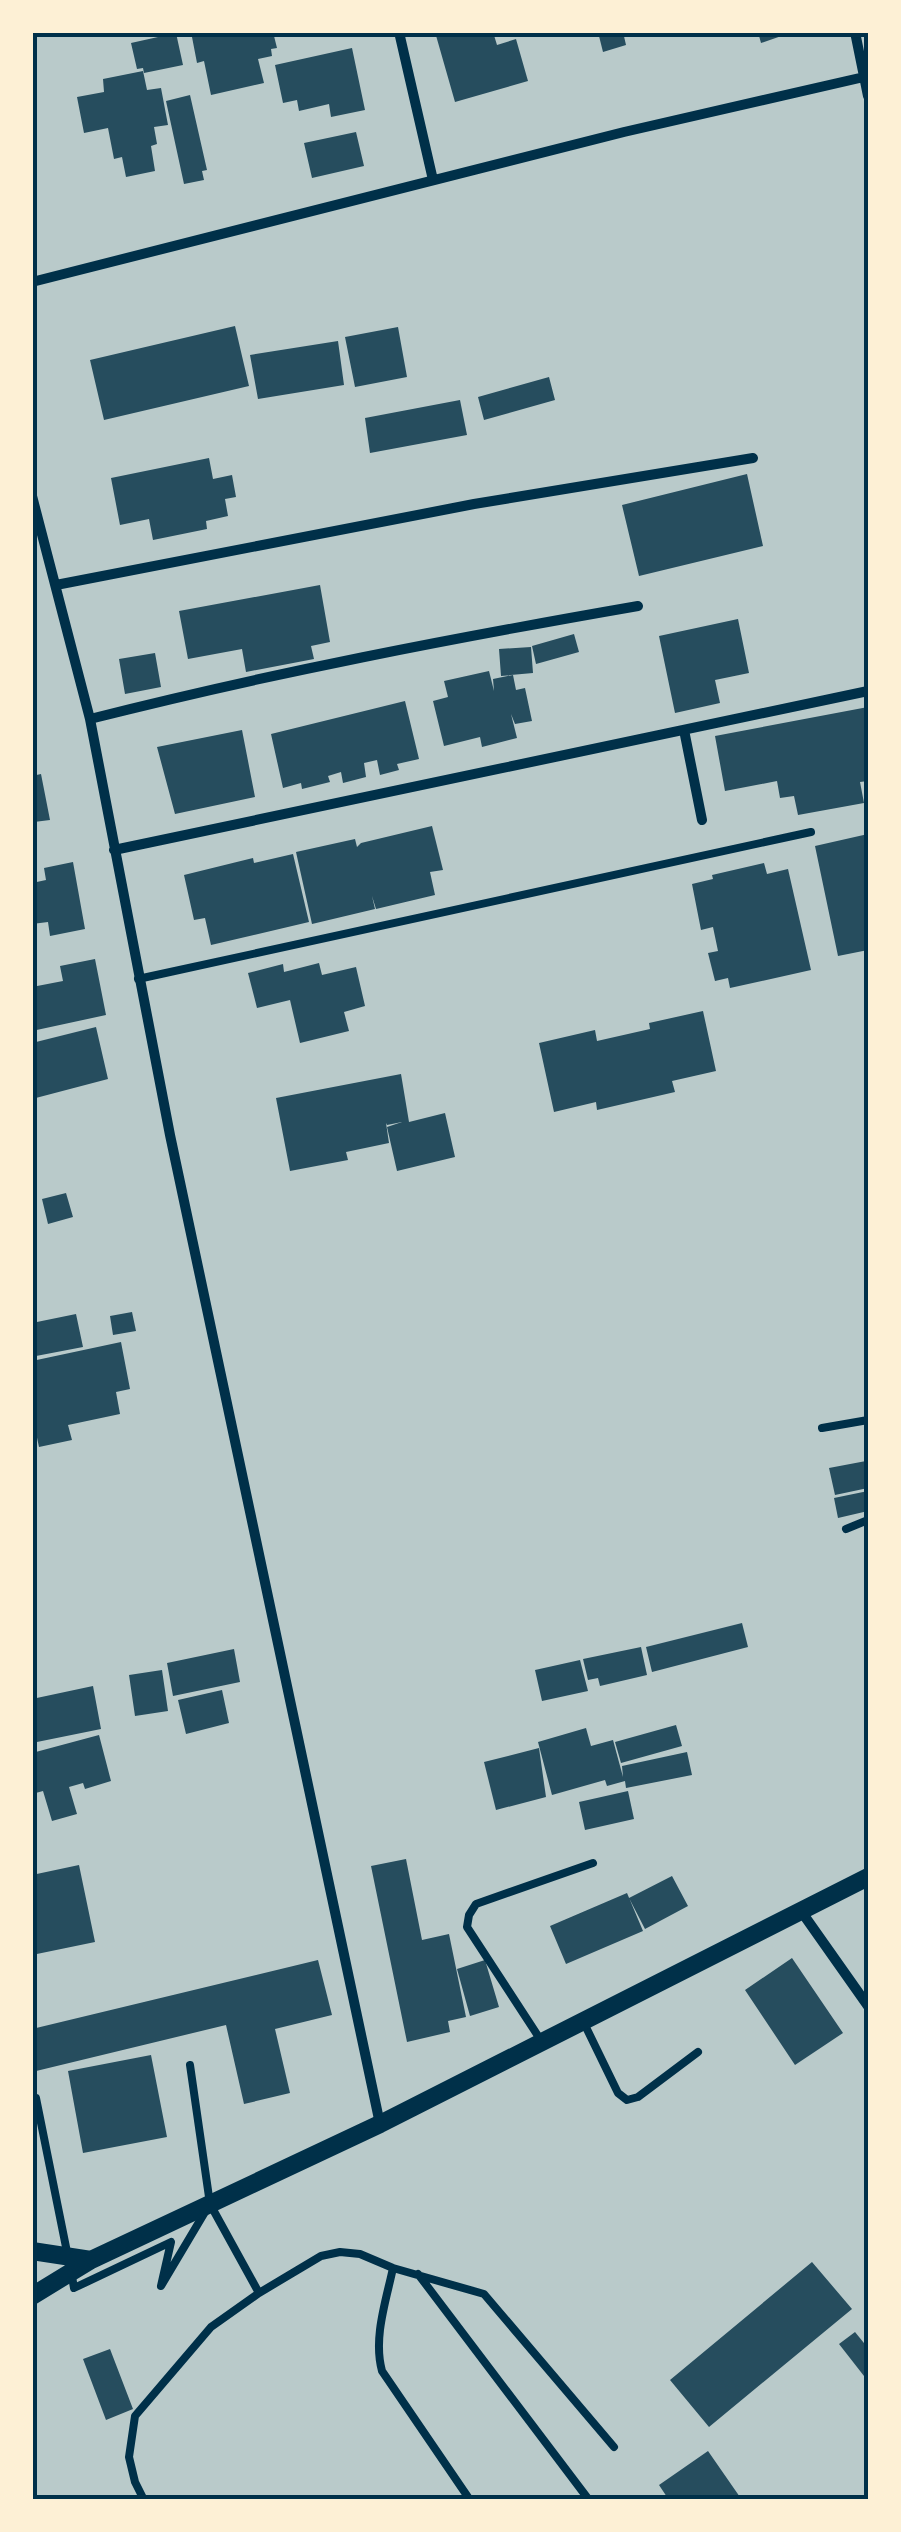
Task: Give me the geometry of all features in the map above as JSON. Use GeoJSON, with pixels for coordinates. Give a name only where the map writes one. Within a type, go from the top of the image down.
{"type":"FeatureCollection","features":[{"type":"Feature","properties":{"kind":"street"},"geometry":{"type":"LineString","coordinates":[[399,32],[433,180]]}},
{"type":"Feature","properties":{"kind":"street"},"geometry":{"type":"LineString","coordinates":[[855,32],[868,96]]}},
{"type":"Feature","properties":{"kind":"street"},"geometry":{"type":"LineString","coordinates":[[32,282],[624,132],[864,77]]}},
{"type":"Feature","properties":{"kind":"street"},"geometry":{"type":"LineString","coordinates":[[56,585],[474,504],[753,458]]}},
{"type":"Feature","properties":{"kind":"street"},"geometry":{"type":"LineString","coordinates":[[32,496],[90,719],[138,979],[380,2124]]}},
{"type":"Feature","properties":{"kind":"street"},"geometry":{"type":"LineString","coordinates":[[90,719],[232,683],[426,643],[638,606]]}},
{"type":"Feature","properties":{"kind":"street"},"geometry":{"type":"LineString","coordinates":[[114,850],[868,691]]}},
{"type":"Feature","properties":{"kind":"street"},"geometry":{"type":"LineString","coordinates":[[684,730],[702,820]]}},
{"type":"Feature","properties":{"kind":"street"},"geometry":{"type":"LineString","coordinates":[[32,2296],[70,2265],[91,2260],[380,2124],[868,1876]]}},
{"type":"Feature","properties":{"kind":"street"},"geometry":{"type":"LineString","coordinates":[[801,1911],[868,2006]]}},
{"type":"Feature","properties":{"kind":"street"},"geometry":{"type":"LineString","coordinates":[[32,2252],[70,2265]]}},
{"type":"Feature","properties":{"kind":"lane"},"geometry":{"type":"LineString","coordinates":[[138,979],[811,832]]}},
{"type":"Feature","properties":{"kind":"lane"},"geometry":{"type":"LineString","coordinates":[[822,1428],[868,1420]]}},
{"type":"Feature","properties":{"kind":"lane"},"geometry":{"type":"LineString","coordinates":[[846,1529],[868,1520]]}},
{"type":"Feature","properties":{"kind":"lane"},"geometry":{"type":"LineString","coordinates":[[542,2042],[467,1927],[469,1915],[476,1904],[593,1864]]}},
{"type":"Feature","properties":{"kind":"lane"},"geometry":{"type":"LineString","coordinates":[[582,2021],[618,2093],[626,2100],[638,2097],[698,2052]]}},
{"type":"Feature","properties":{"kind":"lane"},"geometry":{"type":"LineString","coordinates":[[190,2065],[210,2204],[259,2292]]}},
{"type":"Feature","properties":{"kind":"lane"},"geometry":{"type":"LineString","coordinates":[[32,2099],[36,2098],[74,2288],[172,2242],[161,2286],[210,2204]]}},
{"type":"Feature","properties":{"kind":"lane"},"geometry":{"type":"LineString","coordinates":[[144,2500],[134,2482],[129,2457],[135,2416],[212,2327],[259,2292],[321,2256],[340,2252],[360,2254],[393,2268],[484,2294],[614,2447]]}},
{"type":"Feature","properties":{"kind":"lane"},"geometry":{"type":"LineString","coordinates":[[393,2268],[379,2338],[382,2371],[470,2500]]}},
{"type":"Feature","properties":{"kind":"lane"},"geometry":{"type":"LineString","coordinates":[[418,2274],[589,2500]]}},
{"type":"Feature","properties":{"kind":"shaded area"},"geometry":{"type":"Polygon","coordinates":[[[33,33],[868,33],[868,2499],[33,2499],[33,33]]]}},
{"type":"Feature","properties":{"kind":"building"},"geometry":{"type":"Polygon","coordinates":[[[217,32],[273,32],[277,48],[271,49],[272,56],[258,59],[264,83],[211,95],[204,61],[197,63],[192,37],[217,32]]]}},
{"type":"Feature","properties":{"kind":"building"},"geometry":{"type":"Polygon","coordinates":[[[435,32],[493,32],[497,45],[516,39],[528,81],[455,102],[435,32]]]}},
{"type":"Feature","properties":{"kind":"building"},"geometry":{"type":"Polygon","coordinates":[[[598,32],[623,32],[626,45],[603,52],[598,32]]]}},
{"type":"Feature","properties":{"kind":"building"},"geometry":{"type":"Polygon","coordinates":[[[758,32],[790,32],[790,33],[761,43],[758,32]]]}},
{"type":"Feature","properties":{"kind":"building"},"geometry":{"type":"Polygon","coordinates":[[[176,33],[183,65],[144,73],[143,68],[137,69],[131,43],[176,33]]]}},
{"type":"Feature","properties":{"kind":"building"},"geometry":{"type":"Polygon","coordinates":[[[352,48],[365,110],[331,117],[329,104],[299,111],[297,100],[283,103],[275,65],[352,48]]]}},
{"type":"Feature","properties":{"kind":"building"},"geometry":{"type":"Polygon","coordinates":[[[143,71],[147,90],[161,88],[168,125],[154,127],[157,144],[151,146],[155,171],[126,177],[122,157],[114,159],[108,128],[84,133],[77,97],[104,92],[103,79],[143,71]]]}},
{"type":"Feature","properties":{"kind":"building"},"geometry":{"type":"Polygon","coordinates":[[[190,95],[207,170],[202,171],[204,180],[184,184],[166,101],[190,95]]]}},
{"type":"Feature","properties":{"kind":"building"},"geometry":{"type":"Polygon","coordinates":[[[356,132],[364,166],[312,178],[304,143],[356,132]]]}},
{"type":"Feature","properties":{"kind":"building"},"geometry":{"type":"Polygon","coordinates":[[[235,326],[249,386],[104,420],[90,360],[235,326]]]}},
{"type":"Feature","properties":{"kind":"building"},"geometry":{"type":"Polygon","coordinates":[[[398,327],[407,377],[355,387],[345,337],[398,327]]]}},
{"type":"Feature","properties":{"kind":"building"},"geometry":{"type":"Polygon","coordinates":[[[338,341],[344,385],[258,399],[250,355],[338,341]]]}},
{"type":"Feature","properties":{"kind":"building"},"geometry":{"type":"Polygon","coordinates":[[[549,377],[555,400],[484,420],[478,397],[549,377]]]}},
{"type":"Feature","properties":{"kind":"building"},"geometry":{"type":"Polygon","coordinates":[[[460,400],[467,435],[370,453],[365,418],[460,400]]]}},
{"type":"Feature","properties":{"kind":"building"},"geometry":{"type":"Polygon","coordinates":[[[209,458],[213,479],[232,475],[236,497],[225,499],[228,516],[206,521],[207,529],[153,540],[149,519],[120,525],[111,478],[209,458]]]}},
{"type":"Feature","properties":{"kind":"building"},"geometry":{"type":"Polygon","coordinates":[[[747,474],[763,546],[639,576],[622,505],[747,474]]]}},
{"type":"Feature","properties":{"kind":"building"},"geometry":{"type":"Polygon","coordinates":[[[320,585],[330,642],[311,646],[314,659],[246,672],[242,649],[188,659],[179,611],[320,585]]]}},
{"type":"Feature","properties":{"kind":"building"},"geometry":{"type":"Polygon","coordinates":[[[738,619],[749,673],[715,680],[720,703],[675,713],[659,636],[738,619]]]}},
{"type":"Feature","properties":{"kind":"building"},"geometry":{"type":"Polygon","coordinates":[[[574,634],[579,652],[536,664],[532,646],[574,634]]]}},
{"type":"Feature","properties":{"kind":"building"},"geometry":{"type":"Polygon","coordinates":[[[531,647],[533,673],[501,676],[499,649],[531,647]]]}},
{"type":"Feature","properties":{"kind":"building"},"geometry":{"type":"Polygon","coordinates":[[[155,653],[161,687],[125,694],[119,659],[155,653]]]}},
{"type":"Feature","properties":{"kind":"building"},"geometry":{"type":"Polygon","coordinates":[[[489,671],[494,691],[493,679],[513,675],[516,690],[525,688],[532,721],[515,724],[511,714],[517,738],[482,747],[480,737],[444,746],[433,701],[448,697],[444,681],[489,671]]]}},
{"type":"Feature","properties":{"kind":"building"},"geometry":{"type":"Polygon","coordinates":[[[405,701],[419,759],[397,764],[399,770],[380,775],[377,760],[364,763],[366,777],[343,783],[341,772],[328,776],[330,782],[302,789],[301,783],[283,788],[271,734],[405,701]]]}},
{"type":"Feature","properties":{"kind":"building"},"geometry":{"type":"Polygon","coordinates":[[[868,707],[868,781],[860,782],[864,803],[798,815],[794,796],[780,798],[777,781],[725,791],[715,736],[868,707]]]}},
{"type":"Feature","properties":{"kind":"building"},"geometry":{"type":"Polygon","coordinates":[[[242,730],[255,797],[175,814],[157,747],[242,730]]]}},
{"type":"Feature","properties":{"kind":"building"},"geometry":{"type":"Polygon","coordinates":[[[41,774],[50,820],[34,822],[32,776],[41,774]]]}},
{"type":"Feature","properties":{"kind":"building"},"geometry":{"type":"Polygon","coordinates":[[[432,826],[443,870],[430,872],[435,895],[376,909],[372,896],[375,909],[312,924],[296,852],[355,839],[357,847],[432,826]]]}},
{"type":"Feature","properties":{"kind":"building"},"geometry":{"type":"Polygon","coordinates":[[[868,834],[868,950],[838,956],[815,846],[868,834]]]}},
{"type":"Feature","properties":{"kind":"building"},"geometry":{"type":"Polygon","coordinates":[[[293,854],[309,922],[211,945],[205,918],[194,920],[184,875],[253,858],[254,863],[293,854]]]}},
{"type":"Feature","properties":{"kind":"building"},"geometry":{"type":"Polygon","coordinates":[[[73,862],[85,929],[50,936],[48,922],[32,924],[32,883],[46,880],[44,868],[73,862]]]}},
{"type":"Feature","properties":{"kind":"building"},"geometry":{"type":"Polygon","coordinates":[[[764,863],[767,874],[788,869],[811,970],[730,988],[728,978],[715,981],[708,953],[718,951],[713,927],[701,930],[692,884],[713,879],[712,875],[764,863]]]}},
{"type":"Feature","properties":{"kind":"building"},"geometry":{"type":"Polygon","coordinates":[[[95,959],[106,1015],[32,1031],[32,987],[63,981],[60,966],[95,959]]]}},
{"type":"Feature","properties":{"kind":"building"},"geometry":{"type":"Polygon","coordinates":[[[319,963],[322,975],[356,967],[365,1006],[344,1012],[349,1031],[300,1043],[290,1000],[257,1008],[248,973],[283,964],[284,972],[319,963]]]}},
{"type":"Feature","properties":{"kind":"building"},"geometry":{"type":"Polygon","coordinates":[[[703,1011],[716,1071],[672,1081],[675,1092],[597,1110],[596,1102],[554,1112],[539,1043],[595,1030],[597,1041],[650,1029],[649,1023],[703,1011]]]}},
{"type":"Feature","properties":{"kind":"building"},"geometry":{"type":"Polygon","coordinates":[[[96,1027],[108,1079],[32,1099],[32,1043],[96,1027]]]}},
{"type":"Feature","properties":{"kind":"building"},"geometry":{"type":"Polygon","coordinates":[[[401,1074],[409,1122],[445,1113],[455,1157],[397,1171],[387,1127],[402,1122],[386,1123],[389,1143],[346,1152],[348,1160],[290,1171],[276,1098],[401,1074]]]}},
{"type":"Feature","properties":{"kind":"building"},"geometry":{"type":"Polygon","coordinates":[[[66,1193],[73,1217],[48,1224],[42,1199],[66,1193]]]}},
{"type":"Feature","properties":{"kind":"building"},"geometry":{"type":"Polygon","coordinates":[[[132,1312],[136,1331],[113,1335],[110,1316],[132,1312]]]}},
{"type":"Feature","properties":{"kind":"building"},"geometry":{"type":"Polygon","coordinates":[[[76,1314],[83,1347],[36,1356],[32,1323],[76,1314]]]}},
{"type":"Feature","properties":{"kind":"building"},"geometry":{"type":"Polygon","coordinates":[[[121,1342],[130,1389],[116,1392],[120,1414],[68,1425],[72,1440],[39,1447],[32,1414],[32,1361],[121,1342]]]}},
{"type":"Feature","properties":{"kind":"building"},"geometry":{"type":"Polygon","coordinates":[[[866,1461],[868,1488],[835,1495],[829,1468],[866,1461]]]}},
{"type":"Feature","properties":{"kind":"building"},"geometry":{"type":"Polygon","coordinates":[[[868,1491],[868,1511],[838,1518],[834,1498],[868,1491]]]}},
{"type":"Feature","properties":{"kind":"building"},"geometry":{"type":"Polygon","coordinates":[[[742,1623],[748,1647],[652,1672],[646,1647],[742,1623]]]}},
{"type":"Feature","properties":{"kind":"building"},"geometry":{"type":"Polygon","coordinates":[[[641,1647],[647,1675],[600,1686],[598,1678],[588,1680],[583,1659],[641,1647]]]}},
{"type":"Feature","properties":{"kind":"building"},"geometry":{"type":"Polygon","coordinates":[[[234,1649],[240,1682],[173,1696],[167,1663],[234,1649]]]}},
{"type":"Feature","properties":{"kind":"building"},"geometry":{"type":"Polygon","coordinates":[[[580,1660],[588,1691],[542,1701],[535,1670],[580,1660]]]}},
{"type":"Feature","properties":{"kind":"building"},"geometry":{"type":"Polygon","coordinates":[[[162,1670],[168,1711],[135,1716],[129,1675],[162,1670]]]}},
{"type":"Feature","properties":{"kind":"building"},"geometry":{"type":"Polygon","coordinates":[[[93,1686],[101,1729],[32,1743],[32,1699],[93,1686]]]}},
{"type":"Feature","properties":{"kind":"building"},"geometry":{"type":"Polygon","coordinates":[[[222,1690],[229,1723],[186,1734],[178,1700],[222,1690]]]}},
{"type":"Feature","properties":{"kind":"building"},"geometry":{"type":"Polygon","coordinates":[[[676,1725],[682,1746],[621,1763],[615,1742],[676,1725]]]}},
{"type":"Feature","properties":{"kind":"building"},"geometry":{"type":"Polygon","coordinates":[[[586,1728],[591,1746],[613,1740],[623,1777],[622,1766],[687,1752],[692,1775],[626,1788],[625,1781],[607,1786],[605,1780],[552,1795],[538,1742],[586,1728]]]}},
{"type":"Feature","properties":{"kind":"building"},"geometry":{"type":"Polygon","coordinates":[[[99,1735],[111,1781],[85,1789],[83,1783],[69,1787],[77,1814],[52,1821],[43,1791],[32,1794],[32,1753],[99,1735]]]}},
{"type":"Feature","properties":{"kind":"building"},"geometry":{"type":"Polygon","coordinates":[[[539,1748],[546,1797],[496,1810],[484,1762],[539,1748]]]}},
{"type":"Feature","properties":{"kind":"building"},"geometry":{"type":"Polygon","coordinates":[[[628,1791],[634,1819],[585,1830],[579,1802],[628,1791]]]}},
{"type":"Feature","properties":{"kind":"building"},"geometry":{"type":"Polygon","coordinates":[[[406,1859],[422,1940],[449,1934],[466,2017],[448,2021],[450,2032],[407,2042],[371,1866],[406,1859]]]}},
{"type":"Feature","properties":{"kind":"building"},"geometry":{"type":"Polygon","coordinates":[[[79,1865],[95,1942],[32,1955],[32,1875],[79,1865]]]}},
{"type":"Feature","properties":{"kind":"building"},"geometry":{"type":"Polygon","coordinates":[[[672,1876],[688,1906],[645,1929],[629,1898],[672,1876]]]}},
{"type":"Feature","properties":{"kind":"building"},"geometry":{"type":"Polygon","coordinates":[[[627,1893],[643,1931],[566,1964],[550,1926],[627,1893]]]}},
{"type":"Feature","properties":{"kind":"building"},"geometry":{"type":"Polygon","coordinates":[[[792,1958],[843,2033],[795,2065],[745,1990],[792,1958]]]}},
{"type":"Feature","properties":{"kind":"building"},"geometry":{"type":"Polygon","coordinates":[[[318,1960],[332,2015],[275,2029],[290,2093],[244,2104],[226,2025],[32,2072],[32,2029],[318,1960]]]}},
{"type":"Feature","properties":{"kind":"building"},"geometry":{"type":"Polygon","coordinates":[[[485,1960],[499,2007],[470,2016],[457,1969],[485,1960]]]}},
{"type":"Feature","properties":{"kind":"building"},"geometry":{"type":"Polygon","coordinates":[[[151,2055],[167,2137],[83,2153],[68,2071],[151,2055]]]}},
{"type":"Feature","properties":{"kind":"building"},"geometry":{"type":"Polygon","coordinates":[[[812,2262],[852,2309],[709,2427],[670,2380],[812,2262]]]}},
{"type":"Feature","properties":{"kind":"building"},"geometry":{"type":"Polygon","coordinates":[[[855,2332],[868,2348],[868,2373],[864,2376],[839,2344],[855,2332]]]}},
{"type":"Feature","properties":{"kind":"building"},"geometry":{"type":"Polygon","coordinates":[[[110,2349],[133,2409],[106,2420],[83,2359],[110,2349]]]}},
{"type":"Feature","properties":{"kind":"building"},"geometry":{"type":"Polygon","coordinates":[[[708,2451],[742,2500],[669,2500],[659,2485],[708,2451]]]}}]}
